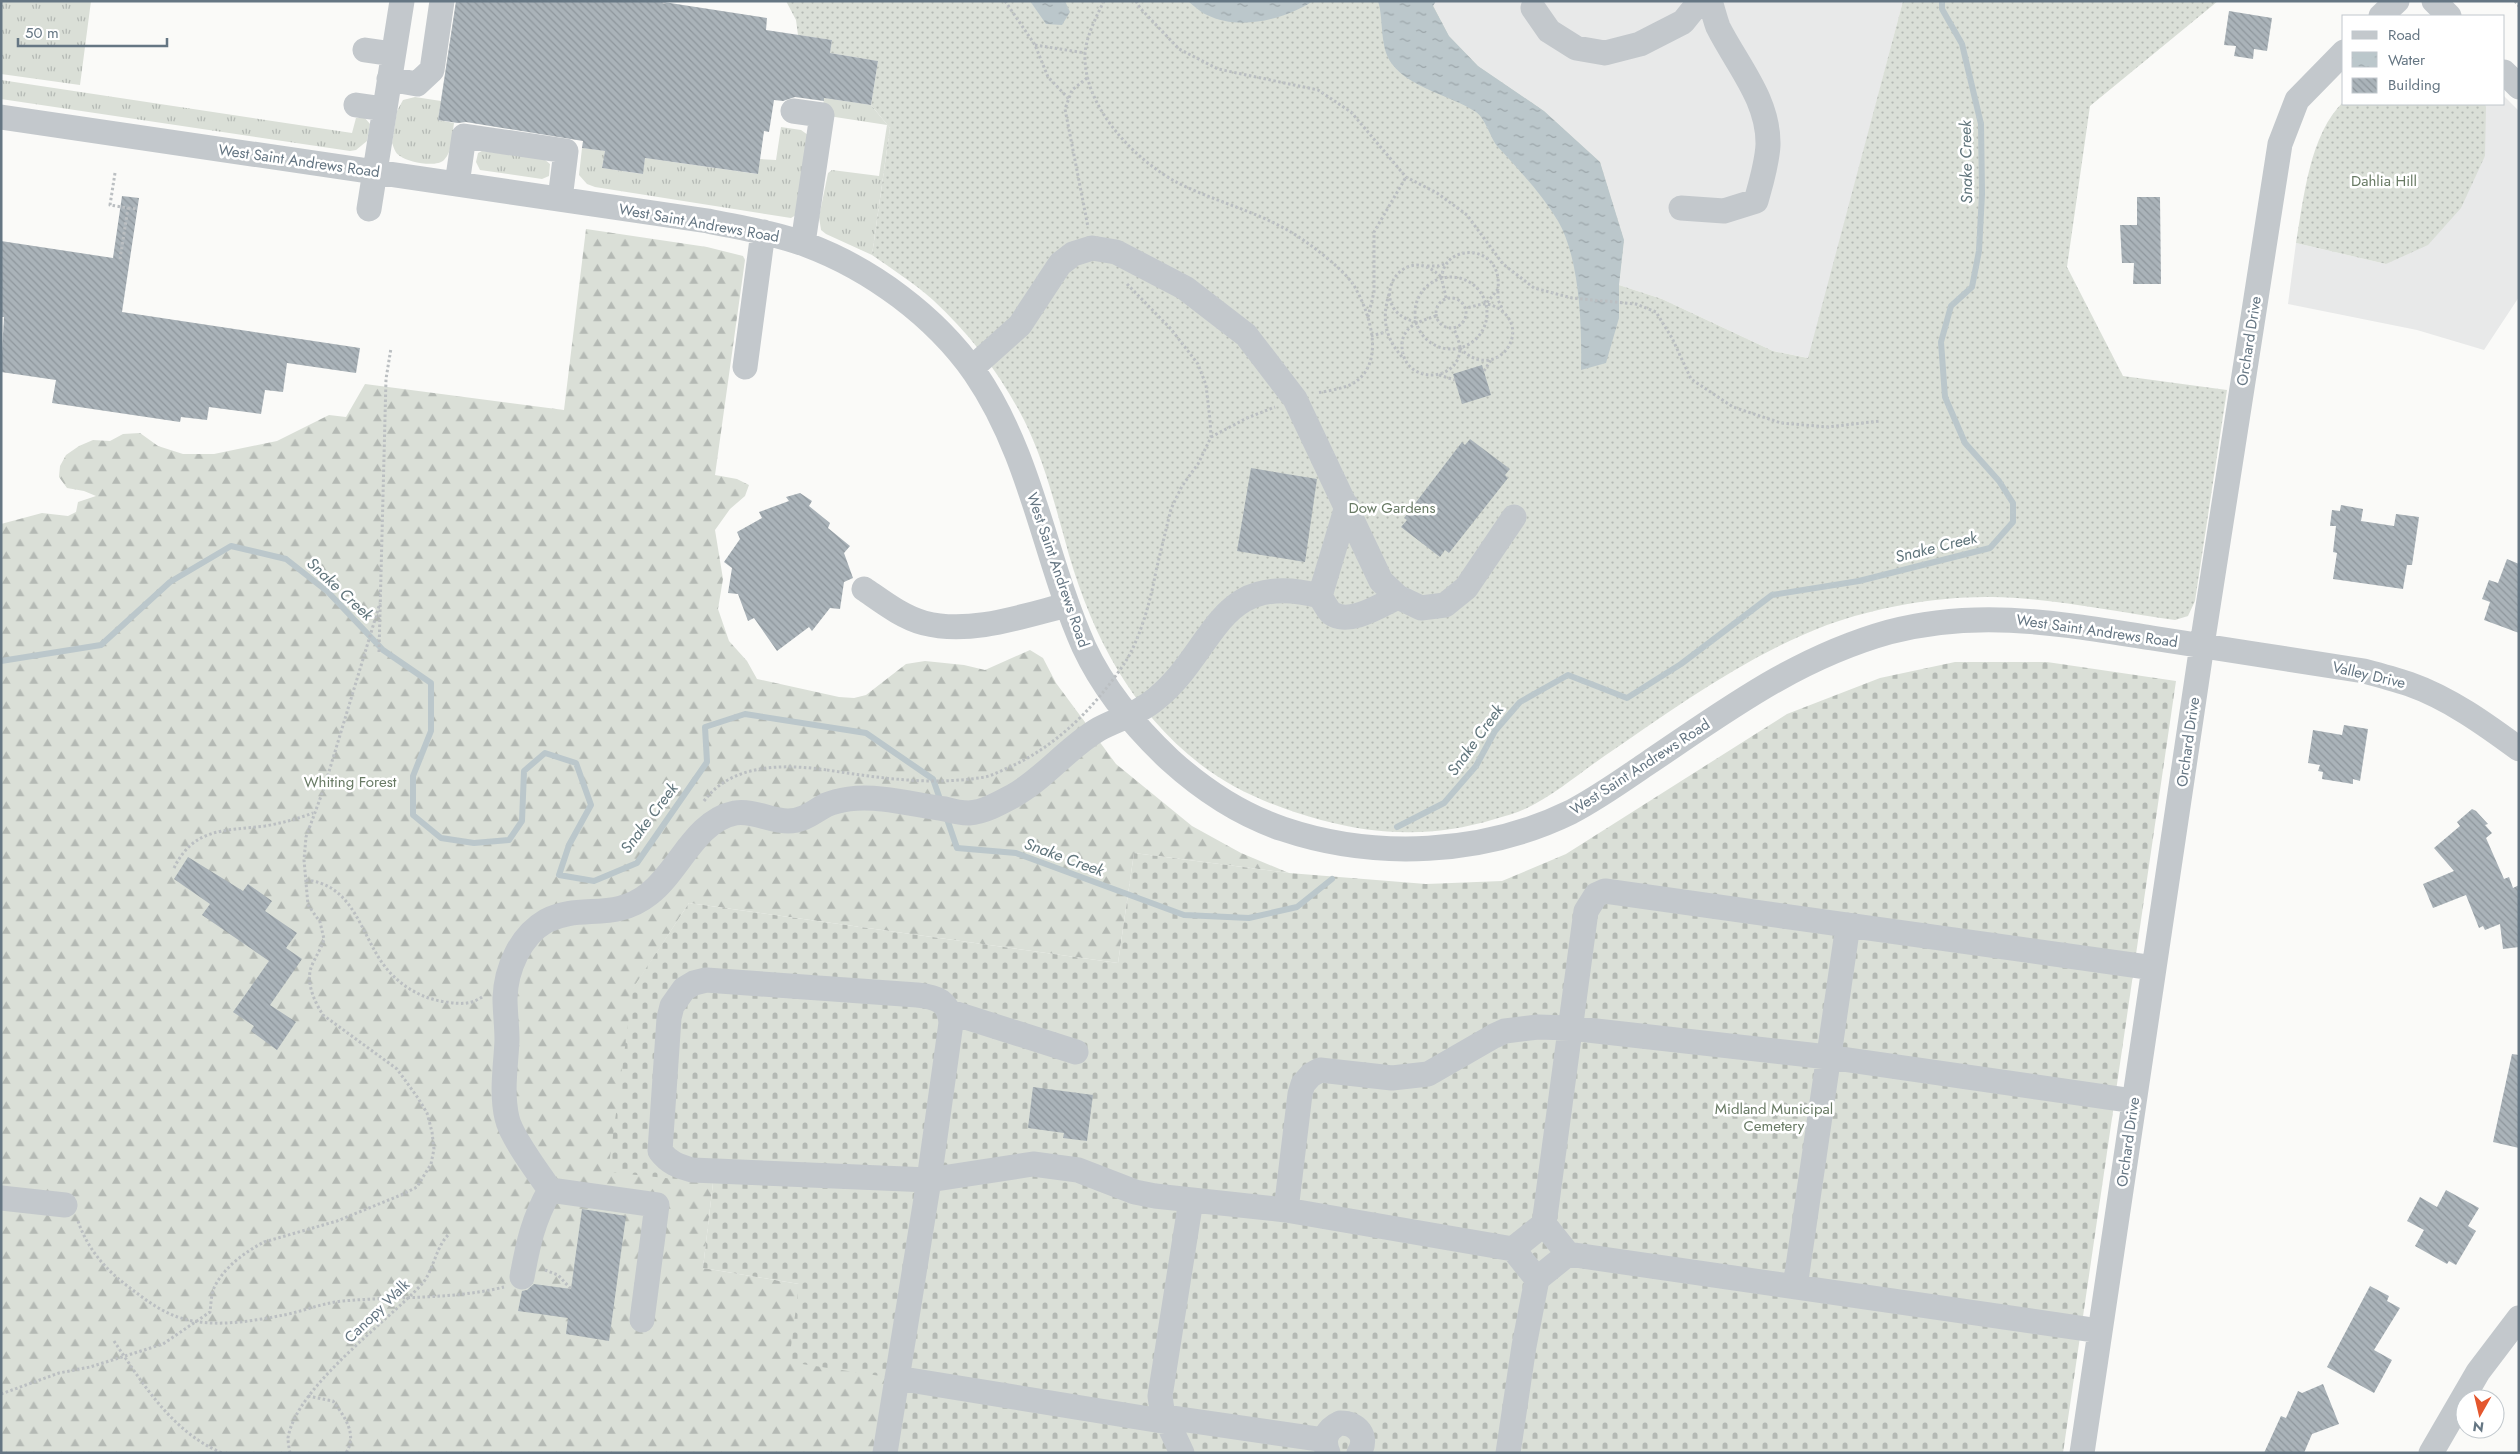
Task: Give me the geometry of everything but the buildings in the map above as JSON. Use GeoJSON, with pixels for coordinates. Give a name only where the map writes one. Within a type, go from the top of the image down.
{"type":"FeatureCollection","features":[{"type":"Feature","properties":{"kind":"street"},"geometry":{"type":"LineString","coordinates":[[369,209],[402,1]]}},
{"type":"Feature","properties":{"kind":"street"},"geometry":{"type":"LineString","coordinates":[[389,79],[417,84],[432,70],[442,1]]}},
{"type":"Feature","properties":{"kind":"street"},"geometry":{"type":"LineString","coordinates":[[1533,8],[1549,31],[1555,35],[1576,48],[1605,53],[1640,44],[1682,22],[1700,1]]}},
{"type":"Feature","properties":{"kind":"street"},"geometry":{"type":"LineString","coordinates":[[1681,208],[1724,211],[1756,201],[1768,145],[1764,116],[1749,80],[1718,26],[1710,1]]}},
{"type":"Feature","properties":{"kind":"street"},"geometry":{"type":"LineString","coordinates":[[2382,15],[2397,1]]}},
{"type":"Feature","properties":{"kind":"street"},"geometry":{"type":"LineString","coordinates":[[2434,1],[2447,15]]}},
{"type":"Feature","properties":{"kind":"street"},"geometry":{"type":"LineString","coordinates":[[365,50],[393,54]]}},
{"type":"Feature","properties":{"kind":"street","name":"Orchard Drive"},"geometry":{"type":"LineString","coordinates":[[2082,1453],[2202,646],[2280,144],[2297,100],[2342,54]]}},
{"type":"Feature","properties":{"kind":"street"},"geometry":{"type":"LineString","coordinates":[[2505,73],[2519,87]]}},
{"type":"Feature","properties":{"kind":"street"},"geometry":{"type":"LineString","coordinates":[[356,105],[384,108]]}},
{"type":"Feature","properties":{"kind":"street"},"geometry":{"type":"LineString","coordinates":[[793,111],[822,115],[803,243]]}},
{"type":"Feature","properties":{"kind":"street","name":"West Saint Andrews Road"},"geometry":{"type":"LineString","coordinates":[[1,117],[708,221],[803,243],[852,264],[887,287],[947,339],[972,368],[992,400],[1010,435],[1067,605],[1086,652],[1127,717],[1167,757],[1211,792],[1244,812],[1278,828],[1321,840],[1362,847],[1436,848],[1492,840],[1538,826],[1571,812],[1602,794],[1768,683],[1843,647],[1893,631],[1944,622],[1988,619],[2030,620],[2202,646]]}},
{"type":"Feature","properties":{"kind":"street"},"geometry":{"type":"LineString","coordinates":[[457,184],[464,136],[566,151],[560,199]]}},
{"type":"Feature","properties":{"kind":"street"},"geometry":{"type":"LineString","coordinates":[[745,367],[762,232]]}},
{"type":"Feature","properties":{"kind":"street"},"geometry":{"type":"LineString","coordinates":[[972,368],[1020,326],[1060,264],[1073,254],[1092,248],[1116,252],[1185,288],[1246,335],[1295,399],[1381,581],[1398,597],[1421,608],[1446,605],[1466,588],[1514,517]]}},
{"type":"Feature","properties":{"kind":"street"},"geometry":{"type":"LineString","coordinates":[[1320,596],[1347,506]]}},
{"type":"Feature","properties":{"kind":"street"},"geometry":{"type":"LineString","coordinates":[[864,589],[902,614],[925,623],[956,627],[1001,621],[1067,605]]}},
{"type":"Feature","properties":{"kind":"street"},"geometry":{"type":"LineString","coordinates":[[550,1190],[507,1120],[504,1085],[507,1037],[505,996],[509,971],[521,945],[534,930],[548,920],[577,913],[616,911],[648,895],[672,872],[711,823],[737,813],[784,822],[798,821],[828,804],[851,799],[871,798],[969,813],[995,805],[1017,794],[1099,730],[1127,717],[1154,701],[1177,681],[1214,626],[1234,605],[1264,592],[1304,592],[1320,596],[1331,612],[1343,618],[1361,613],[1398,597]]}},
{"type":"Feature","properties":{"kind":"street","name":"Valley Drive"},"geometry":{"type":"LineString","coordinates":[[2202,646],[2364,671],[2410,684],[2448,702],[2490,727],[2519,749]]}},
{"type":"Feature","properties":{"kind":"street"},"geometry":{"type":"LineString","coordinates":[[1514,1248],[1544,1224],[1586,911],[1596,895],[1605,891],[2154,968]]}},
{"type":"Feature","properties":{"kind":"street"},"geometry":{"type":"LineString","coordinates":[[1795,1287],[1848,925]]}},
{"type":"Feature","properties":{"kind":"street"},"geometry":{"type":"LineString","coordinates":[[886,1453],[929,1180],[951,1023],[950,1012],[944,1003],[934,997],[706,980],[694,983],[684,989],[672,1006],[669,1018],[660,1151],[666,1160],[678,1166],[692,1170],[929,1180],[1033,1164],[1078,1170],[1135,1192],[1155,1196],[1286,1210],[1514,1248],[1537,1278]]}},
{"type":"Feature","properties":{"kind":"street"},"geometry":{"type":"LineString","coordinates":[[950,1012],[1076,1052]]}},
{"type":"Feature","properties":{"kind":"street"},"geometry":{"type":"LineString","coordinates":[[1286,1210],[1300,1094],[1303,1084],[1311,1074],[1320,1070],[1392,1078],[1428,1074],[1505,1032],[1538,1027],[1570,1028],[1828,1057],[2134,1101]]}},
{"type":"Feature","properties":{"kind":"street"},"geometry":{"type":"LineString","coordinates":[[522,1277],[531,1230],[550,1190]]}},
{"type":"Feature","properties":{"kind":"street"},"geometry":{"type":"LineString","coordinates":[[550,1190],[657,1205],[642,1320]]}},
{"type":"Feature","properties":{"kind":"street"},"geometry":{"type":"LineString","coordinates":[[1,1198],[66,1205]]}},
{"type":"Feature","properties":{"kind":"street"},"geometry":{"type":"LineString","coordinates":[[1182,1453],[1167,1419],[1160,1396],[1191,1200]]}},
{"type":"Feature","properties":{"kind":"street"},"geometry":{"type":"LineString","coordinates":[[1544,1224],[1568,1254],[2100,1331]]}},
{"type":"Feature","properties":{"kind":"street"},"geometry":{"type":"LineString","coordinates":[[1508,1453],[1524,1346],[1537,1278],[1568,1254]]}},
{"type":"Feature","properties":{"kind":"street"},"geometry":{"type":"LineString","coordinates":[[2431,1453],[2478,1372],[2519,1318]]}},
{"type":"Feature","properties":{"kind":"street"},"geometry":{"type":"LineString","coordinates":[[897,1378],[1167,1419],[1326,1446],[1333,1426],[1348,1423],[1356,1426],[1361,1433],[1363,1441],[1359,1453]]}},
{"type":"Feature","properties":{"kind":"path"},"geometry":{"type":"LineString","coordinates":[[1005,1],[1035,46],[1048,77],[1069,99]]}},
{"type":"Feature","properties":{"kind":"path"},"geometry":{"type":"LineString","coordinates":[[699,808],[708,796],[728,781],[756,770],[778,766],[826,770],[917,782],[957,780],[988,776],[1020,762],[1049,745],[1073,726],[1124,664],[1132,649],[1152,595],[1171,509],[1211,437],[1246,418],[1295,399],[1350,384],[1367,370],[1374,349],[1368,318],[1352,284],[1322,254],[1289,231],[1177,182],[1138,156],[1108,123],[1087,78],[1085,53],[1104,1]]}},
{"type":"Feature","properties":{"kind":"path"},"geometry":{"type":"LineString","coordinates":[[1136,1],[1140,8],[1180,49],[1218,69],[1318,90],[1352,112],[1381,149],[1406,176],[1437,192],[1467,215],[1504,264],[1534,288],[1572,298],[1636,304],[1656,312],[1672,338],[1691,379],[1733,407],[1780,423],[1828,427],[1880,421]]}},
{"type":"Feature","properties":{"kind":"path"},"geometry":{"type":"LineString","coordinates":[[2515,1],[2519,6]]}},
{"type":"Feature","properties":{"kind":"path"},"geometry":{"type":"LineString","coordinates":[[1035,46],[1085,53]]}},
{"type":"Feature","properties":{"kind":"path"},"geometry":{"type":"LineString","coordinates":[[1087,78],[1072,90],[1065,109],[1092,248]]}},
{"type":"Feature","properties":{"kind":"path"},"geometry":{"type":"LineString","coordinates":[[115,173],[110,205],[137,209]]}},
{"type":"Feature","properties":{"kind":"path"},"geometry":{"type":"LineString","coordinates":[[1368,318],[1374,292],[1374,232],[1406,176]]}},
{"type":"Feature","properties":{"kind":"path"},"geometry":{"type":"LineString","coordinates":[[120,259],[128,208]]}},
{"type":"Feature","properties":{"kind":"path"},"geometry":{"type":"LineString","coordinates":[[1454,328],[1460,347],[1467,355],[1476,360],[1492,360],[1505,352],[1511,343],[1513,332],[1511,322],[1498,300],[1497,269],[1491,261],[1482,254],[1472,252],[1461,253],[1449,262],[1438,266],[1415,265],[1405,268],[1396,274],[1391,283],[1385,313],[1386,332],[1394,348],[1413,370],[1424,375],[1438,374],[1455,380]]}},
{"type":"Feature","properties":{"kind":"path"},"geometry":{"type":"LineString","coordinates":[[1442,278],[1449,262]]}},
{"type":"Feature","properties":{"kind":"path"},"geometry":{"type":"LineString","coordinates":[[1425,266],[1435,270],[1442,278],[1446,298]]}},
{"type":"Feature","properties":{"kind":"path"},"geometry":{"type":"LineString","coordinates":[[1457,277],[1471,283],[1482,294],[1486,304],[1486,323],[1478,337],[1466,346],[1451,349],[1437,346],[1427,340],[1416,322],[1415,311],[1419,297],[1428,285],[1442,278],[1457,277]]}},
{"type":"Feature","properties":{"kind":"path"},"geometry":{"type":"LineString","coordinates":[[1123,280],[1171,329],[1198,364],[1206,385],[1211,437]]}},
{"type":"Feature","properties":{"kind":"path"},"geometry":{"type":"LineString","coordinates":[[1486,304],[1498,289]]}},
{"type":"Feature","properties":{"kind":"path"},"geometry":{"type":"LineString","coordinates":[[1389,294],[1391,304],[1397,313],[1406,319],[1416,322]]}},
{"type":"Feature","properties":{"kind":"path"},"geometry":{"type":"LineString","coordinates":[[1446,298],[1457,299],[1466,308],[1464,321],[1454,328],[1442,326],[1436,316],[1438,305],[1446,298]]}},
{"type":"Feature","properties":{"kind":"path"},"geometry":{"type":"LineString","coordinates":[[1466,308],[1486,304],[1496,306],[1505,313]]}},
{"type":"Feature","properties":{"kind":"path"},"geometry":{"type":"LineString","coordinates":[[1406,362],[1402,351],[1403,340],[1408,329],[1416,322],[1436,316]]}},
{"type":"Feature","properties":{"kind":"path"},"geometry":{"type":"LineString","coordinates":[[1371,336],[1386,332]]}},
{"type":"Feature","properties":{"kind":"path"},"geometry":{"type":"LineString","coordinates":[[1438,374],[1452,366],[1458,357],[1460,347]]}},
{"type":"Feature","properties":{"kind":"path"},"geometry":{"type":"LineString","coordinates":[[378,652],[386,379],[391,348]]}},
{"type":"Feature","properties":{"kind":"path"},"geometry":{"type":"LineString","coordinates":[[1484,371],[1492,360]]}},
{"type":"Feature","properties":{"kind":"path"},"geometry":{"type":"LineString","coordinates":[[1,1394],[59,1373],[163,1344],[198,1322],[210,1312],[214,1289],[223,1275],[236,1260],[253,1248],[264,1242],[337,1221],[401,1195],[417,1187],[431,1164],[434,1150],[432,1132],[427,1113],[418,1098],[397,1069],[358,1040],[341,1030],[323,1015],[316,1004],[310,985],[311,966],[324,940],[320,922],[308,905],[304,860],[306,837],[324,788],[380,603]]}},
{"type":"Feature","properties":{"kind":"path"},"geometry":{"type":"LineString","coordinates":[[174,868],[180,857],[195,840],[210,833],[235,827],[290,822],[314,813]]}},
{"type":"Feature","properties":{"kind":"path"},"geometry":{"type":"LineString","coordinates":[[306,880],[330,885],[339,894],[356,913],[377,954],[409,989],[428,999],[472,1004],[483,997],[486,988]]}},
{"type":"Feature","properties":{"kind":"path"},"geometry":{"type":"LineString","coordinates":[[66,1205],[78,1219],[83,1234],[94,1254],[109,1271],[168,1313],[198,1322],[219,1324],[284,1315],[326,1302],[373,1298],[423,1298],[488,1291],[510,1285],[530,1270],[543,1270],[558,1275],[571,1289]]}},
{"type":"Feature","properties":{"kind":"path","name":"Canopy Walk"},"geometry":{"type":"LineString","coordinates":[[290,1453],[288,1437],[308,1396],[423,1282],[440,1244],[449,1234]]}},
{"type":"Feature","properties":{"kind":"path"},"geometry":{"type":"LineString","coordinates":[[114,1341],[157,1401],[180,1428],[222,1453]]}},
{"type":"Feature","properties":{"kind":"path"},"geometry":{"type":"LineString","coordinates":[[308,1396],[333,1401],[348,1422],[350,1446],[346,1453]]}},
{"type":"Feature","properties":{"kind":"shaded area"},"geometry":{"type":"Polygon","coordinates":[[[1431,1],[1903,1],[1809,358],[1773,351],[1662,299],[1619,285],[1624,240],[1600,162],[1544,111],[1478,66],[1449,36],[1431,1]]]}},
{"type":"Feature","properties":{"kind":"shaded area"},"geometry":{"type":"Polygon","coordinates":[[[2505,97],[2519,111],[2519,297],[2484,350],[2417,330],[2288,304],[2296,243],[2386,264],[2485,156],[2485,105],[2505,105],[2505,97]]]}},
{"type":"Feature","properties":{"kind":"green space"},"geometry":{"type":"Polygon","coordinates":[[[1,1],[91,1],[80,85],[1,74],[1,1]]]}},
{"type":"Feature","properties":{"kind":"green space","name":"Dow Gardens"},"geometry":{"type":"Polygon","coordinates":[[[786,1],[1431,1],[1449,36],[1478,66],[1544,111],[1600,162],[1624,240],[1619,285],[1662,299],[1773,351],[1808,358],[1903,1],[2218,1],[2090,106],[2067,267],[2123,376],[2227,390],[2195,601],[2188,616],[2175,620],[2038,600],[1992,597],[1951,598],[1908,604],[1846,619],[1797,638],[1739,667],[1684,702],[1536,803],[1515,813],[1473,825],[1451,829],[1408,832],[1365,829],[1321,820],[1258,798],[1228,783],[1200,764],[1154,721],[1135,696],[1103,643],[1090,615],[1069,555],[1044,469],[1015,403],[984,356],[947,313],[903,276],[872,255],[890,128],[871,105],[878,61],[830,53],[832,40],[798,35],[796,20],[786,1]]]}},
{"type":"Feature","properties":{"kind":"green space"},"geometry":{"type":"Polygon","coordinates":[[[1,80],[352,133],[356,118],[365,118],[370,124],[367,141],[356,150],[350,151],[1,99],[1,80]]]}},
{"type":"Feature","properties":{"kind":"green space"},"geometry":{"type":"Polygon","coordinates":[[[415,97],[441,101],[438,120],[454,123],[449,152],[444,160],[435,164],[404,158],[398,155],[393,147],[397,111],[403,100],[415,97]]]}},
{"type":"Feature","properties":{"kind":"green space"},"geometry":{"type":"Polygon","coordinates":[[[824,98],[871,105],[890,128],[872,255],[826,234],[821,230],[819,217],[828,173],[832,170],[879,176],[887,125],[822,115],[824,98]]]}},
{"type":"Feature","properties":{"kind":"green space","name":"Dahlia Hill"},"geometry":{"type":"Polygon","coordinates":[[[2342,103],[2342,105],[2485,105],[2485,156],[2461,208],[2428,245],[2386,264],[2296,243],[2310,168],[2323,131],[2332,115],[2342,103]]]}},
{"type":"Feature","properties":{"kind":"green space"},"geometry":{"type":"Polygon","coordinates":[[[781,127],[801,130],[808,135],[796,215],[791,218],[595,187],[587,184],[579,175],[582,148],[605,151],[602,168],[642,174],[645,158],[757,174],[760,159],[776,160],[781,127]]]}},
{"type":"Feature","properties":{"kind":"green space"},"geometry":{"type":"Polygon","coordinates":[[[482,151],[544,159],[550,164],[549,176],[542,179],[480,170],[476,162],[478,153],[482,151]]]}},
{"type":"Feature","properties":{"kind":"green space","name":"Whiting Forest"},"geometry":{"type":"Polygon","coordinates":[[[586,229],[707,247],[743,256],[745,260],[715,475],[737,479],[749,485],[745,496],[730,509],[715,530],[723,579],[718,609],[729,641],[747,661],[757,679],[839,697],[854,698],[866,695],[906,664],[925,661],[964,665],[985,670],[1030,650],[1043,658],[1056,683],[1116,764],[1192,826],[1241,853],[1289,873],[1134,853],[1118,963],[689,903],[633,989],[713,1183],[703,1268],[799,1284],[887,1377],[876,1453],[1,1453],[1,524],[42,513],[68,516],[76,512],[78,502],[96,496],[84,491],[67,488],[59,477],[60,466],[66,455],[79,446],[93,440],[110,441],[123,434],[140,433],[158,446],[183,454],[214,454],[277,441],[329,415],[346,417],[365,384],[564,410],[586,229]]]}},
{"type":"Feature","properties":{"kind":"green space","name":"Midland Municipal Cemetery"},"geometry":{"type":"Polygon","coordinates":[[[1955,662],[2047,662],[2176,681],[2063,1453],[876,1453],[887,1377],[789,1362],[799,1284],[703,1268],[713,1183],[608,1172],[633,988],[689,903],[1118,963],[1134,853],[1289,873],[1426,884],[1502,881],[1566,854],[1787,714],[1880,678],[1955,662]]]}},
{"type":"Feature","properties":{"kind":"water"},"geometry":{"type":"Polygon","coordinates":[[[1030,1],[1065,1],[1070,12],[1062,25],[1046,24],[1030,1]]]}},
{"type":"Feature","properties":{"kind":"water"},"geometry":{"type":"Polygon","coordinates":[[[1188,1],[1313,1],[1275,18],[1247,23],[1220,20],[1204,14],[1188,1]]]}},
{"type":"Feature","properties":{"kind":"water"},"geometry":{"type":"Polygon","coordinates":[[[1378,1],[1436,1],[1433,6],[1449,36],[1478,66],[1544,111],[1600,162],[1624,240],[1619,285],[1619,318],[1606,363],[1581,370],[1580,314],[1575,274],[1565,237],[1552,211],[1495,143],[1476,112],[1409,79],[1392,64],[1383,42],[1378,1]]]}},
{"type":"Feature","properties":{"kind":"waterway","name":"Snake Creek"},"geometry":{"type":"LineString","coordinates":[[1397,827],[1444,803],[1476,766],[1495,731],[1520,702],[1568,675],[1627,698],[1681,664],[1772,595],[1859,581],[1990,548],[2013,522],[2013,503],[1999,481],[1965,443],[1945,397],[1941,342],[1951,306],[1972,287],[1979,251],[1982,194],[1981,124],[1962,44],[1942,9],[1942,1]]}},
{"type":"Feature","properties":{"kind":"waterway","name":"Snake Creek"},"geometry":{"type":"LineString","coordinates":[[1,661],[101,645],[170,582],[231,546],[286,559],[328,592],[383,650],[431,683],[431,731],[413,776],[413,815],[441,838],[474,843],[509,840],[522,821],[524,771],[545,753],[576,763],[591,805],[569,845],[559,875],[594,881],[637,863],[707,762],[705,727],[745,714],[866,733],[933,779],[941,802]]}},
{"type":"Feature","properties":{"kind":"waterway","name":"Snake Creek"},"geometry":{"type":"LineString","coordinates":[[946,816],[957,848],[1016,853],[1184,915],[1249,918],[1297,907],[1332,879]]}}]}
